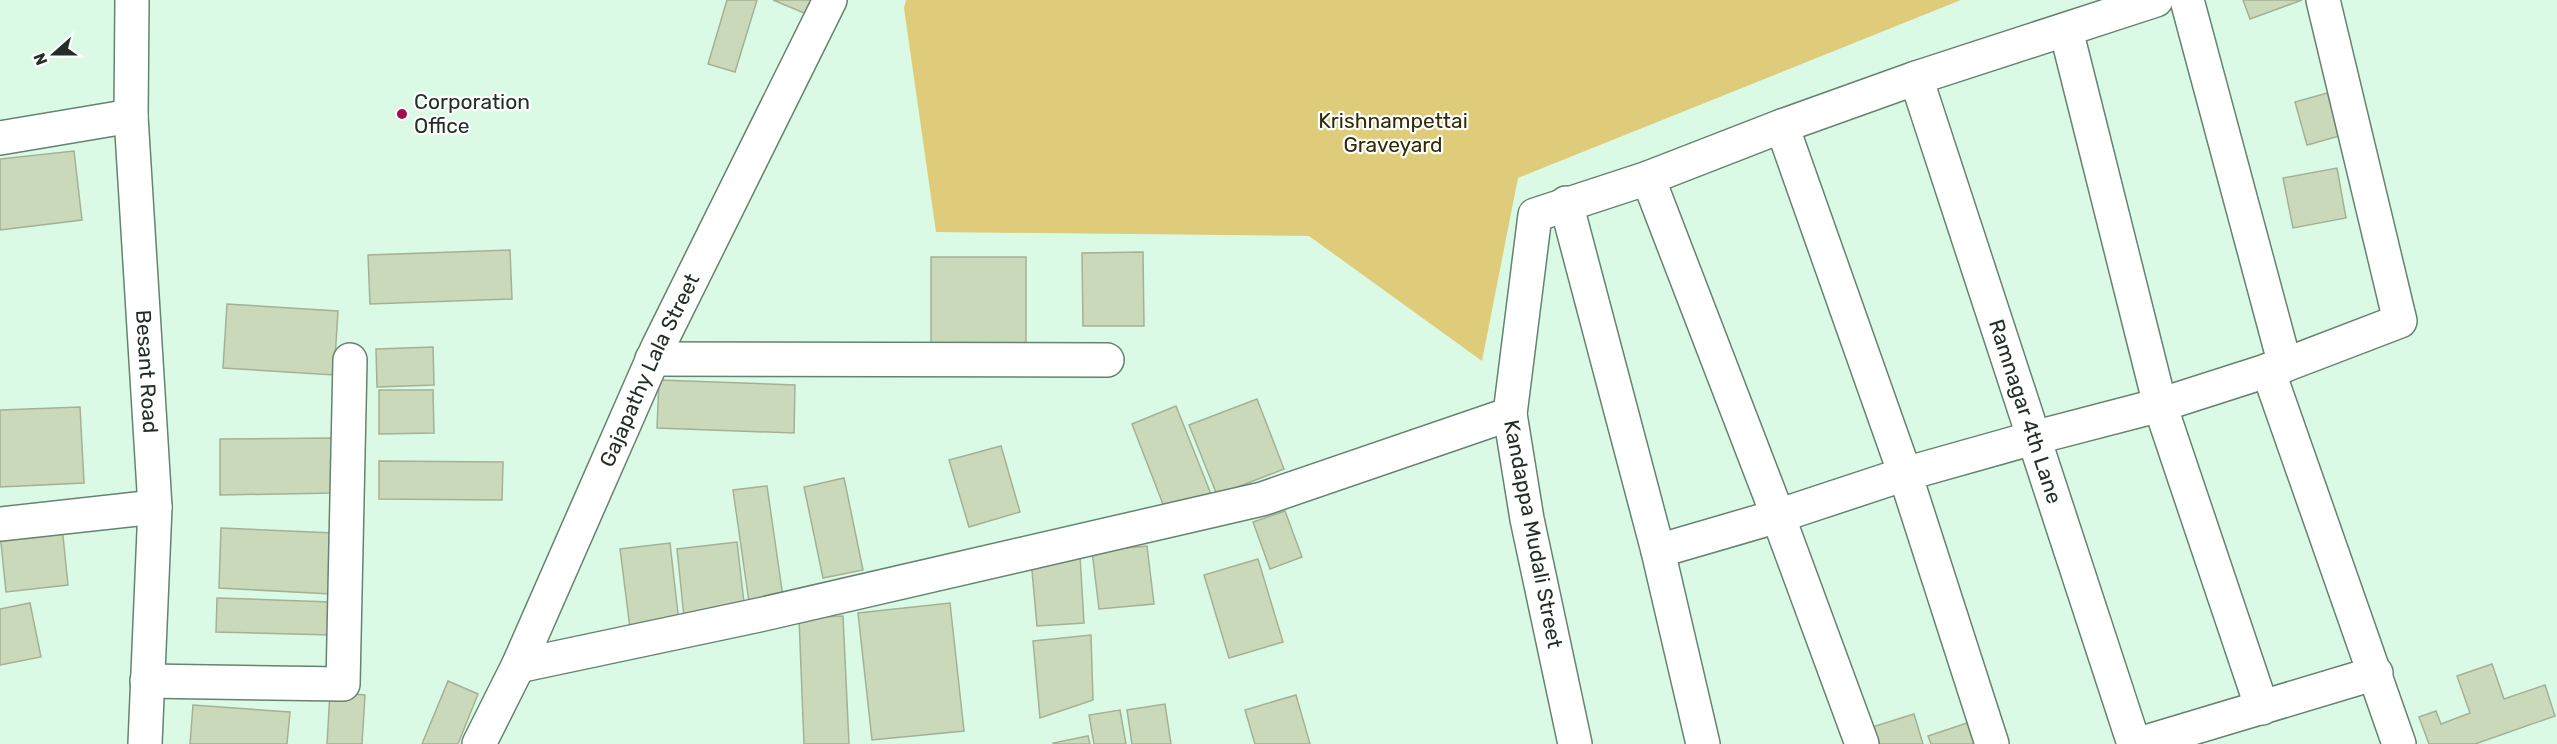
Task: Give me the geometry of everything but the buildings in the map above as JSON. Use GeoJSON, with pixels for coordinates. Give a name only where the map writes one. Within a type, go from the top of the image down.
{"type":"FeatureCollection","features":[{"type":"Feature","properties":{"kind":"street","name":"Besant Road"},"geometry":{"type":"LineString","coordinates":[[132,0],[131,116],[155,507],[146,744]]}},
{"type":"Feature","properties":{"kind":"street","name":"Gajapathy Lala Street"},"geometry":{"type":"LineString","coordinates":[[480,744],[518,666],[652,359],[830,0]]}},
{"type":"Feature","properties":{"kind":"street"},"geometry":{"type":"LineString","coordinates":[[1703,744],[1658,551],[1566,203],[1648,178],[1782,126],[1916,78],[2156,0]]}},
{"type":"Feature","properties":{"kind":"street"},"geometry":{"type":"LineString","coordinates":[[2187,0],[2277,368],[2399,744]]}},
{"type":"Feature","properties":{"kind":"street"},"geometry":{"type":"LineString","coordinates":[[1658,551],[1778,516],[1905,474],[2160,405],[2277,368],[2400,321],[2324,0]]}},
{"type":"Feature","properties":{"kind":"street"},"geometry":{"type":"LineString","coordinates":[[2066,30],[2160,405],[2262,708]]}},
{"type":"Feature","properties":{"kind":"street","name":"Ramnagar 4th Lane"},"geometry":{"type":"LineString","coordinates":[[1916,78],[2134,744]]}},
{"type":"Feature","properties":{"kind":"street"},"geometry":{"type":"LineString","coordinates":[[0,138],[131,116]]}},
{"type":"Feature","properties":{"kind":"street"},"geometry":{"type":"LineString","coordinates":[[1782,126],[1905,474],[1992,744]]}},
{"type":"Feature","properties":{"kind":"street"},"geometry":{"type":"LineString","coordinates":[[1648,178],[1778,516],[1862,744]]}},
{"type":"Feature","properties":{"kind":"street","name":"Kandappa Mudali Street"},"geometry":{"type":"LineString","coordinates":[[1566,203],[1535,215],[1510,414],[1527,519],[1575,744]]}},
{"type":"Feature","properties":{"kind":"street"},"geometry":{"type":"LineString","coordinates":[[652,359],[1107,360]]}},
{"type":"Feature","properties":{"kind":"street"},"geometry":{"type":"LineString","coordinates":[[147,681],[343,684],[350,360]]}},
{"type":"Feature","properties":{"kind":"street"},"geometry":{"type":"LineString","coordinates":[[518,666],[759,615],[1262,499],[1510,414]]}},
{"type":"Feature","properties":{"kind":"street"},"geometry":{"type":"LineString","coordinates":[[0,524],[155,507]]}},
{"type":"Feature","properties":{"kind":"street"},"geometry":{"type":"LineString","coordinates":[[2139,744],[2376,673]]}},
{"type":"Feature","properties":{"kind":"green space","name":"Krishnampettai Graveyard"},"geometry":{"type":"Polygon","coordinates":[[[906,0],[1961,0],[1518,178],[1482,361],[1309,236],[936,232],[904,8],[906,0]]]}},
{"type":"Feature","properties":{"kind":"place","name":"Corporation Office"},"geometry":{"type":"Point","coordinates":[402,114]}}]}
